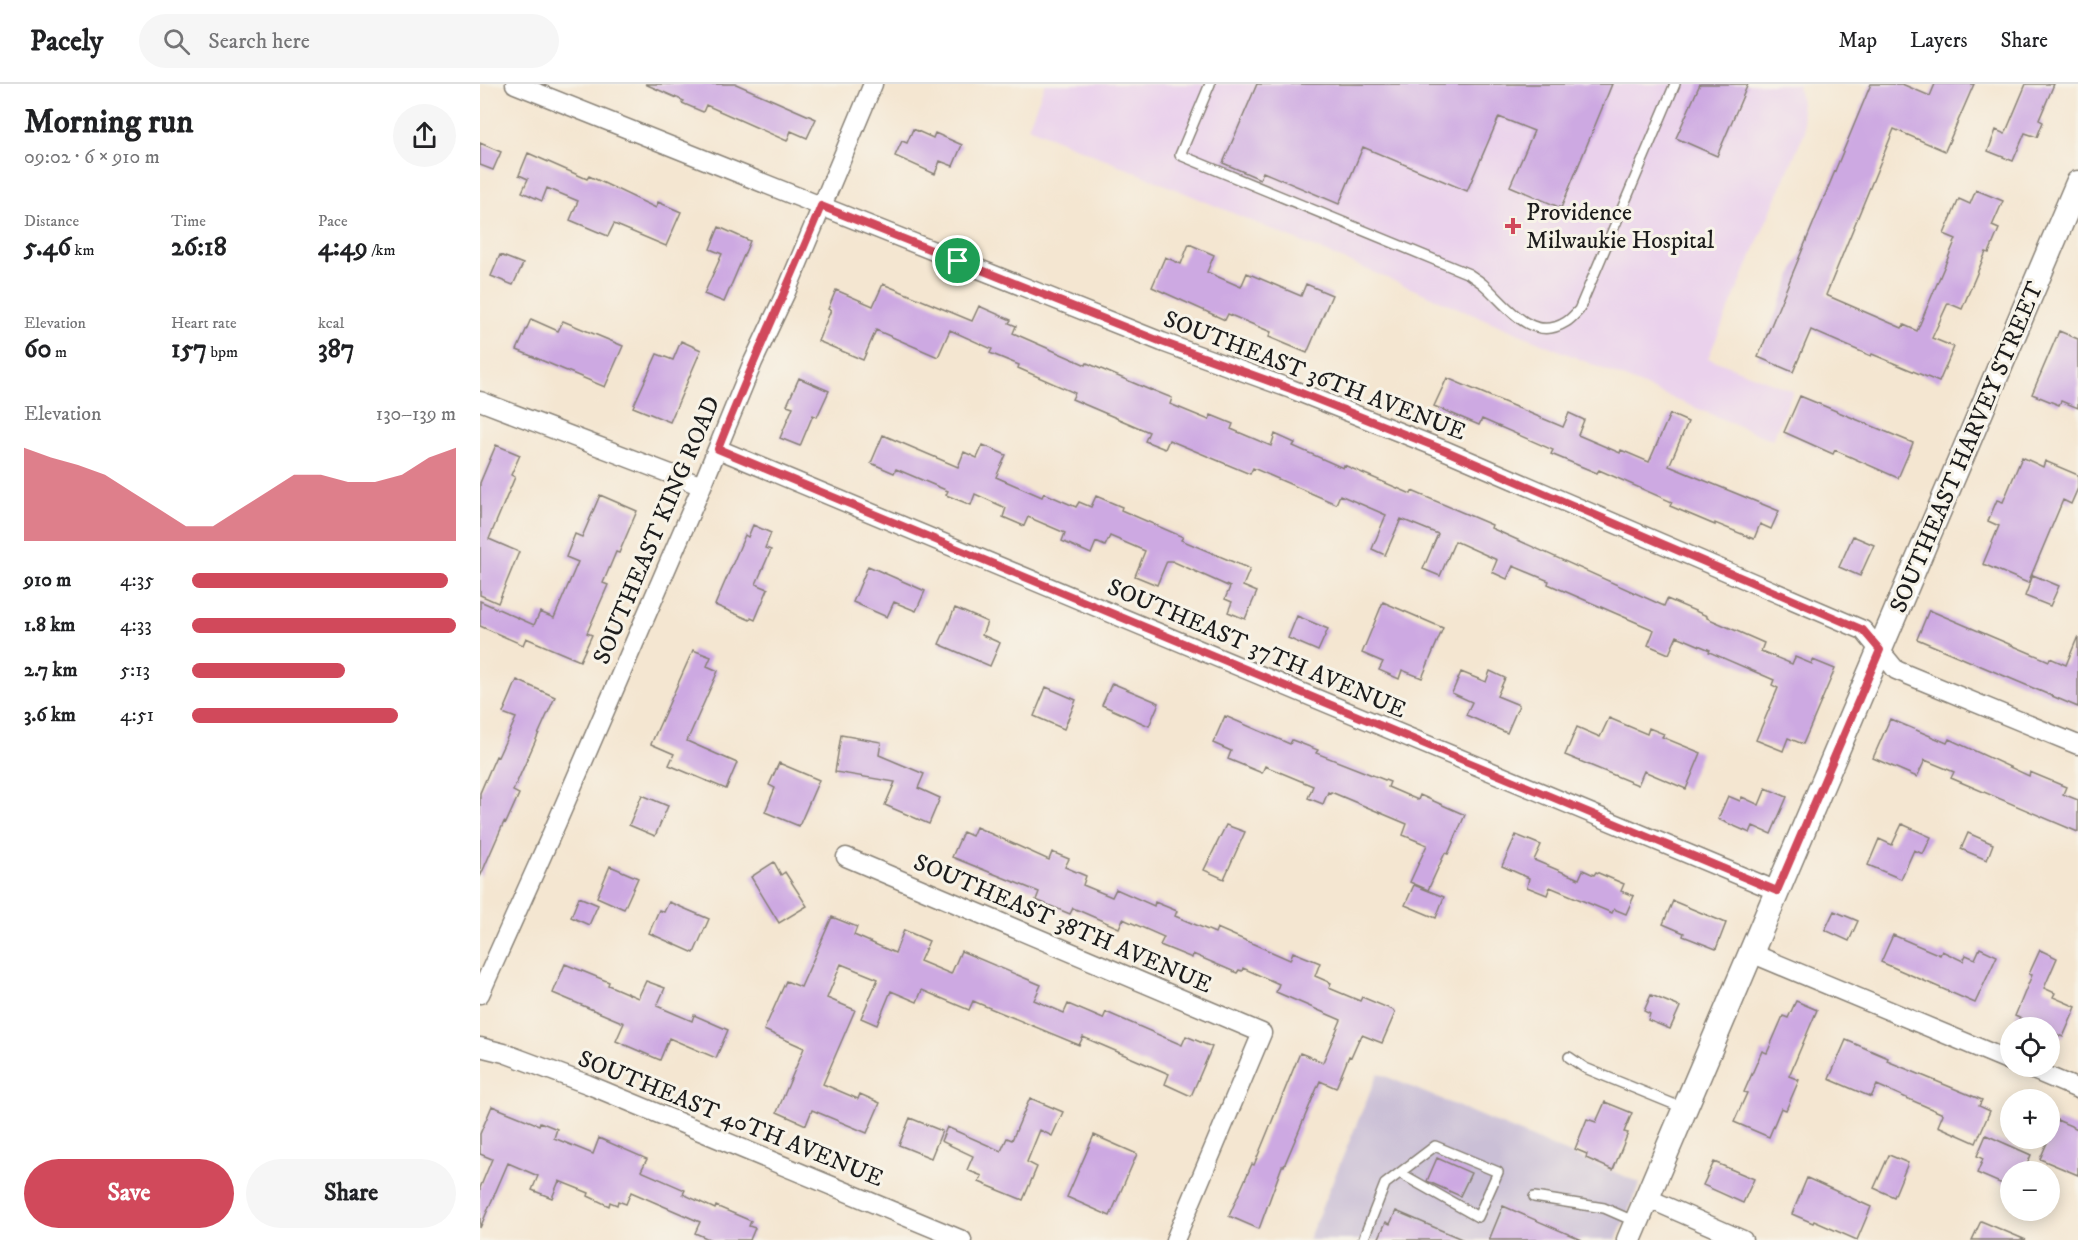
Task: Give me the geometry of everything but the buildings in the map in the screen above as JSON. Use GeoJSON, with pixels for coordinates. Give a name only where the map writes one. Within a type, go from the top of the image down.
{"type":"FeatureCollection","features":[{"type":"Feature","properties":{"kind":"street","name":"SOUTHEAST 36TH AVENUE"},"geometry":{"type":"LineString","coordinates":[[515,84],[1162,342],[1291,389],[1444,450],[1863,630],[1896,670],[2078,745]]}},
{"type":"Feature","properties":{"kind":"street","name":"SOUTHEAST KING ROAD"},"geometry":{"type":"LineString","coordinates":[[480,994],[557,822],[718,449],[753,362],[786,292],[873,84]]}},
{"type":"Feature","properties":{"kind":"street","name":"SOUTHEAST HARVEY STREET"},"geometry":{"type":"LineString","coordinates":[[1633,1231],[2078,183]]}},
{"type":"Feature","properties":{"kind":"street"},"geometry":{"type":"LineString","coordinates":[[480,402],[702,486]]}},
{"type":"Feature","properties":{"kind":"street","name":"SOUTHEAST 37TH AVENUE"},"geometry":{"type":"LineString","coordinates":[[718,449],[1777,891]]}},
{"type":"Feature","properties":{"kind":"street","name":"SOUTHEAST 38TH AVENUE"},"geometry":{"type":"LineString","coordinates":[[846,857],[1262,1033],[1175,1240]]}},
{"type":"Feature","properties":{"kind":"street"},"geometry":{"type":"LineString","coordinates":[[1751,953],[2000,1057]]}},
{"type":"Feature","properties":{"kind":"street","name":"SOUTHEAST 40TH AVENUE"},"geometry":{"type":"LineString","coordinates":[[480,1047],[504,1053],[587,1084],[962,1240]]}},
{"type":"Feature","properties":{"kind":"street"},"geometry":{"type":"LineString","coordinates":[[2050,1077],[2078,1089]]}},
{"type":"Feature","properties":{"kind":"street"},"geometry":{"type":"LineString","coordinates":[[1647,1198],[1743,1240]]}},
{"type":"Feature","properties":{"kind":"lane"},"geometry":{"type":"LineString","coordinates":[[1210,84],[1180,155],[1469,274],[1485,285],[1508,310],[1524,322],[1546,328],[1565,323],[1579,310],[1675,84]]}},
{"type":"Feature","properties":{"kind":"lane"},"geometry":{"type":"LineString","coordinates":[[1569,1057],[1585,1068],[1685,1109]]}},
{"type":"Feature","properties":{"kind":"lane"},"geometry":{"type":"LineString","coordinates":[[1363,1240],[1385,1184],[1435,1146],[1498,1172],[1478,1217],[1400,1173]]}},
{"type":"Feature","properties":{"kind":"lane"},"geometry":{"type":"LineString","coordinates":[[1534,1197],[1604,1208],[1633,1231]]}},
{"type":"Feature","properties":{"kind":"shaded area","name":"Providence Milwaukie Hospital"},"geometry":{"type":"Polygon","coordinates":[[[1045,84],[1798,84],[1805,131],[1708,358],[1793,391],[1772,440],[1028,127],[1045,84]]]}},
{"type":"Feature","properties":{"kind":"shaded area"},"geometry":{"type":"Polygon","coordinates":[[[1378,1073],[1640,1183],[1616,1240],[1308,1240],[1378,1073]]]}},
{"type":"Feature","properties":{"kind":"place","name":"Providence Milwaukie Hospital"},"geometry":{"type":"Point","coordinates":[1513,226]}},
{"type":"Feature","properties":{"kind":"route"},"geometry":{"type":"LineString","coordinates":[[821,206],[958,261],[1444,450],[1863,630],[1880,650],[1777,891],[718,449],[821,206]]}}]}
